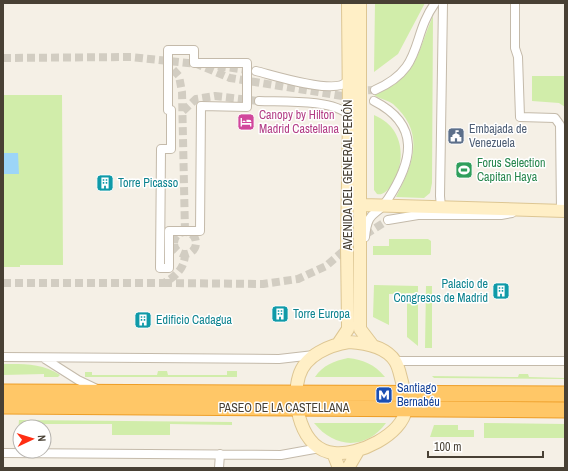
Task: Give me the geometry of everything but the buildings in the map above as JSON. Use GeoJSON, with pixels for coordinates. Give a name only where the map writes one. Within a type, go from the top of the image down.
{"type":"FeatureCollection","features":[{"type":"Feature","properties":{"kind":"highway","name":"PASEO DE LA CASTELLANA"},"geometry":{"type":"LineString","coordinates":[[3,392],[103,392],[297,401]]}},
{"type":"Feature","properties":{"kind":"highway","name":"PASEO DE LA CASTELLANA"},"geometry":{"type":"LineString","coordinates":[[3,406],[297,401],[406,401],[565,394]]}},
{"type":"Feature","properties":{"kind":"highway","name":"PASEO DE LA CASTELLANA"},"geometry":{"type":"LineString","coordinates":[[406,401],[565,410]]}},
{"type":"Feature","properties":{"kind":"main road","name":"AVENIDA DEL GENERAL PERÓN"},"geometry":{"type":"LineString","coordinates":[[338,344],[348,329],[348,3]]}},
{"type":"Feature","properties":{"kind":"main road","name":"AVENIDA DEL GENERAL PERÓN"},"geometry":{"type":"LineString","coordinates":[[360,3],[360,329],[373,346]]}},
{"type":"Feature","properties":{"kind":"main road"},"geometry":{"type":"LineString","coordinates":[[348,164],[352,197],[359,205],[563,211]]}},
{"type":"Feature","properties":{"kind":"main road"},"geometry":{"type":"LineString","coordinates":[[355,342],[373,346],[387,354],[395,361],[406,401],[402,419],[379,442],[358,451],[333,453],[320,448],[311,441],[304,431],[299,419],[297,401],[299,375],[315,355],[338,344],[355,342]]}},
{"type":"Feature","properties":{"kind":"main road"},"geometry":{"type":"LineString","coordinates":[[348,468],[358,451]]}},
{"type":"Feature","properties":{"kind":"main road"},"geometry":{"type":"LineString","coordinates":[[333,453],[339,468]]}},
{"type":"Feature","properties":{"kind":"street"},"geometry":{"type":"LineString","coordinates":[[375,90],[392,81],[409,63],[418,46],[427,17],[435,3]]}},
{"type":"Feature","properties":{"kind":"street"},"geometry":{"type":"LineString","coordinates":[[441,207],[443,3]]}},
{"type":"Feature","properties":{"kind":"street"},"geometry":{"type":"LineString","coordinates":[[515,3],[515,48],[518,57],[520,117],[555,118],[560,125],[563,211]]}},
{"type":"Feature","properties":{"kind":"street"},"geometry":{"type":"LineString","coordinates":[[168,50],[194,50],[194,63],[247,63],[247,107],[201,106],[200,232],[169,231],[169,268],[160,268],[161,149],[170,149],[171,110],[168,110],[168,50]]}},
{"type":"Feature","properties":{"kind":"street"},"geometry":{"type":"LineString","coordinates":[[256,71],[320,86],[342,86],[348,81]]}},
{"type":"Feature","properties":{"kind":"street"},"geometry":{"type":"LineString","coordinates":[[259,101],[325,105],[339,108],[349,115]]}},
{"type":"Feature","properties":{"kind":"street","name":"AVENIDA DEL GENERAL PERÓN"},"geometry":{"type":"LineString","coordinates":[[360,265],[366,223],[370,216],[383,206],[403,173],[409,150],[407,134],[400,121],[389,109],[374,101]]}},
{"type":"Feature","properties":{"kind":"street"},"geometry":{"type":"LineString","coordinates":[[388,220],[409,216],[501,215],[528,211]]}},
{"type":"Feature","properties":{"kind":"street"},"geometry":{"type":"LineString","coordinates":[[3,357],[279,359],[315,355]]}},
{"type":"Feature","properties":{"kind":"street","name":"PASEO DE LA CASTELLANA"},"geometry":{"type":"LineString","coordinates":[[45,358],[78,380],[103,392]]}},
{"type":"Feature","properties":{"kind":"street"},"geometry":{"type":"LineString","coordinates":[[395,361],[565,361]]}},
{"type":"Feature","properties":{"kind":"street"},"geometry":{"type":"LineString","coordinates":[[3,452],[281,455],[320,448]]}},
{"type":"Feature","properties":{"kind":"street"},"geometry":{"type":"LineString","coordinates":[[219,468],[220,454]]}},
{"type":"Feature","properties":{"kind":"green space"},"geometry":{"type":"Polygon","coordinates":[[[375,3],[425,3],[398,54],[374,72],[375,3]]]}},
{"type":"Feature","properties":{"kind":"green space"},"geometry":{"type":"Polygon","coordinates":[[[433,16],[432,183],[430,193],[424,198],[396,197],[411,161],[413,137],[410,126],[393,104],[374,95],[389,88],[408,72],[419,53],[433,16]]]}},
{"type":"Feature","properties":{"kind":"green space"},"geometry":{"type":"Polygon","coordinates":[[[532,76],[565,76],[565,107],[559,103],[532,101],[532,76]]]}},
{"type":"Feature","properties":{"kind":"green space"},"geometry":{"type":"Polygon","coordinates":[[[3,95],[62,95],[63,265],[20,265],[20,267],[3,267],[3,95]]]}},
{"type":"Feature","properties":{"kind":"green space"},"geometry":{"type":"Polygon","coordinates":[[[374,115],[389,124],[397,136],[401,150],[400,164],[390,187],[384,193],[377,194],[374,190],[374,115]]]}},
{"type":"Feature","properties":{"kind":"green space"},"geometry":{"type":"Polygon","coordinates":[[[389,239],[428,239],[431,241],[431,255],[373,255],[373,246],[389,246],[389,239]]]}},
{"type":"Feature","properties":{"kind":"green space"},"geometry":{"type":"Polygon","coordinates":[[[374,285],[418,286],[418,293],[389,294],[389,325],[373,317],[374,285]]]}},
{"type":"Feature","properties":{"kind":"green space"},"geometry":{"type":"Polygon","coordinates":[[[426,286],[432,286],[432,348],[425,348],[426,286]]]}},
{"type":"Feature","properties":{"kind":"green space"},"geometry":{"type":"Polygon","coordinates":[[[407,301],[418,301],[418,346],[407,337],[407,301]]]}},
{"type":"Feature","properties":{"kind":"green space"},"geometry":{"type":"Polygon","coordinates":[[[348,358],[368,363],[385,377],[315,377],[329,364],[348,358]]]}},
{"type":"Feature","properties":{"kind":"green space"},"geometry":{"type":"Polygon","coordinates":[[[3,364],[26,364],[40,366],[60,375],[58,377],[44,377],[44,374],[3,375],[3,364]]]}},
{"type":"Feature","properties":{"kind":"green space"},"geometry":{"type":"Polygon","coordinates":[[[158,371],[167,371],[168,375],[227,375],[227,371],[237,371],[237,377],[85,377],[85,372],[92,372],[92,375],[157,375],[158,371]]]}},
{"type":"Feature","properties":{"kind":"green space"},"geometry":{"type":"Polygon","coordinates":[[[519,374],[528,374],[529,377],[565,379],[434,378],[432,376],[518,377],[519,374]]]}},
{"type":"Feature","properties":{"kind":"green space"},"geometry":{"type":"Polygon","coordinates":[[[52,420],[232,422],[232,425],[170,424],[170,435],[112,435],[112,424],[52,424],[52,420]]]}},
{"type":"Feature","properties":{"kind":"green space"},"geometry":{"type":"Polygon","coordinates":[[[314,423],[386,423],[378,432],[369,438],[360,442],[350,443],[341,442],[331,438],[322,432],[314,423]]]}},
{"type":"Feature","properties":{"kind":"green space"},"geometry":{"type":"Polygon","coordinates":[[[484,423],[565,424],[565,438],[484,438],[484,423]]]}},
{"type":"Feature","properties":{"kind":"green space"},"geometry":{"type":"Polygon","coordinates":[[[434,425],[458,425],[458,430],[474,430],[474,437],[430,437],[434,425]]]}},
{"type":"Feature","properties":{"kind":"water"},"geometry":{"type":"Polygon","coordinates":[[[3,153],[18,153],[19,174],[3,174],[3,153]]]}},
{"type":"Feature","properties":{"kind":"tunnel"},"geometry":{"type":"LineString","coordinates":[[3,58],[131,57],[197,64],[230,78],[374,101]]}},
{"type":"Feature","properties":{"kind":"tunnel"},"geometry":{"type":"LineString","coordinates":[[165,61],[179,76],[182,92],[185,232]]}},
{"type":"Feature","properties":{"kind":"tunnel"},"geometry":{"type":"LineString","coordinates":[[218,66],[254,71]]}},
{"type":"Feature","properties":{"kind":"tunnel"},"geometry":{"type":"LineString","coordinates":[[356,91],[375,90]]}},
{"type":"Feature","properties":{"kind":"tunnel"},"geometry":{"type":"LineString","coordinates":[[183,111],[196,99],[215,96],[259,101]]}},
{"type":"Feature","properties":{"kind":"tunnel"},"geometry":{"type":"LineString","coordinates":[[164,283],[263,284],[298,279],[326,266],[355,241],[388,220]]}},
{"type":"Feature","properties":{"kind":"tunnel"},"geometry":{"type":"LineString","coordinates":[[185,232],[193,235],[196,243],[193,251],[185,254],[177,251],[174,243],[177,235],[185,232]]}},
{"type":"Feature","properties":{"kind":"tunnel"},"geometry":{"type":"LineString","coordinates":[[3,283],[164,283],[179,272],[185,255]]}},
{"type":"Feature","properties":{"kind":"place","name":"Canopy by Hilton Madrid Castellana"},"geometry":{"type":"Point","coordinates":[246,122]}},
{"type":"Feature","properties":{"kind":"place","name":"Embajada de Venezuela"},"geometry":{"type":"Point","coordinates":[456,136]}},
{"type":"Feature","properties":{"kind":"place","name":"Forus Selection Capitan Haya"},"geometry":{"type":"Point","coordinates":[464,170]}},
{"type":"Feature","properties":{"kind":"place","name":"Torre Picasso"},"geometry":{"type":"Point","coordinates":[105,183]}},
{"type":"Feature","properties":{"kind":"place","name":"Palacio de Congresos de Madrid"},"geometry":{"type":"Point","coordinates":[501,291]}},
{"type":"Feature","properties":{"kind":"place","name":"Torre Europa"},"geometry":{"type":"Point","coordinates":[280,314]}},
{"type":"Feature","properties":{"kind":"place","name":"Edificio Cadagua"},"geometry":{"type":"Point","coordinates":[143,320]}},
{"type":"Feature","properties":{"kind":"place","name":"Santiago Bernabéu"},"geometry":{"type":"Point","coordinates":[384,395]}}]}
